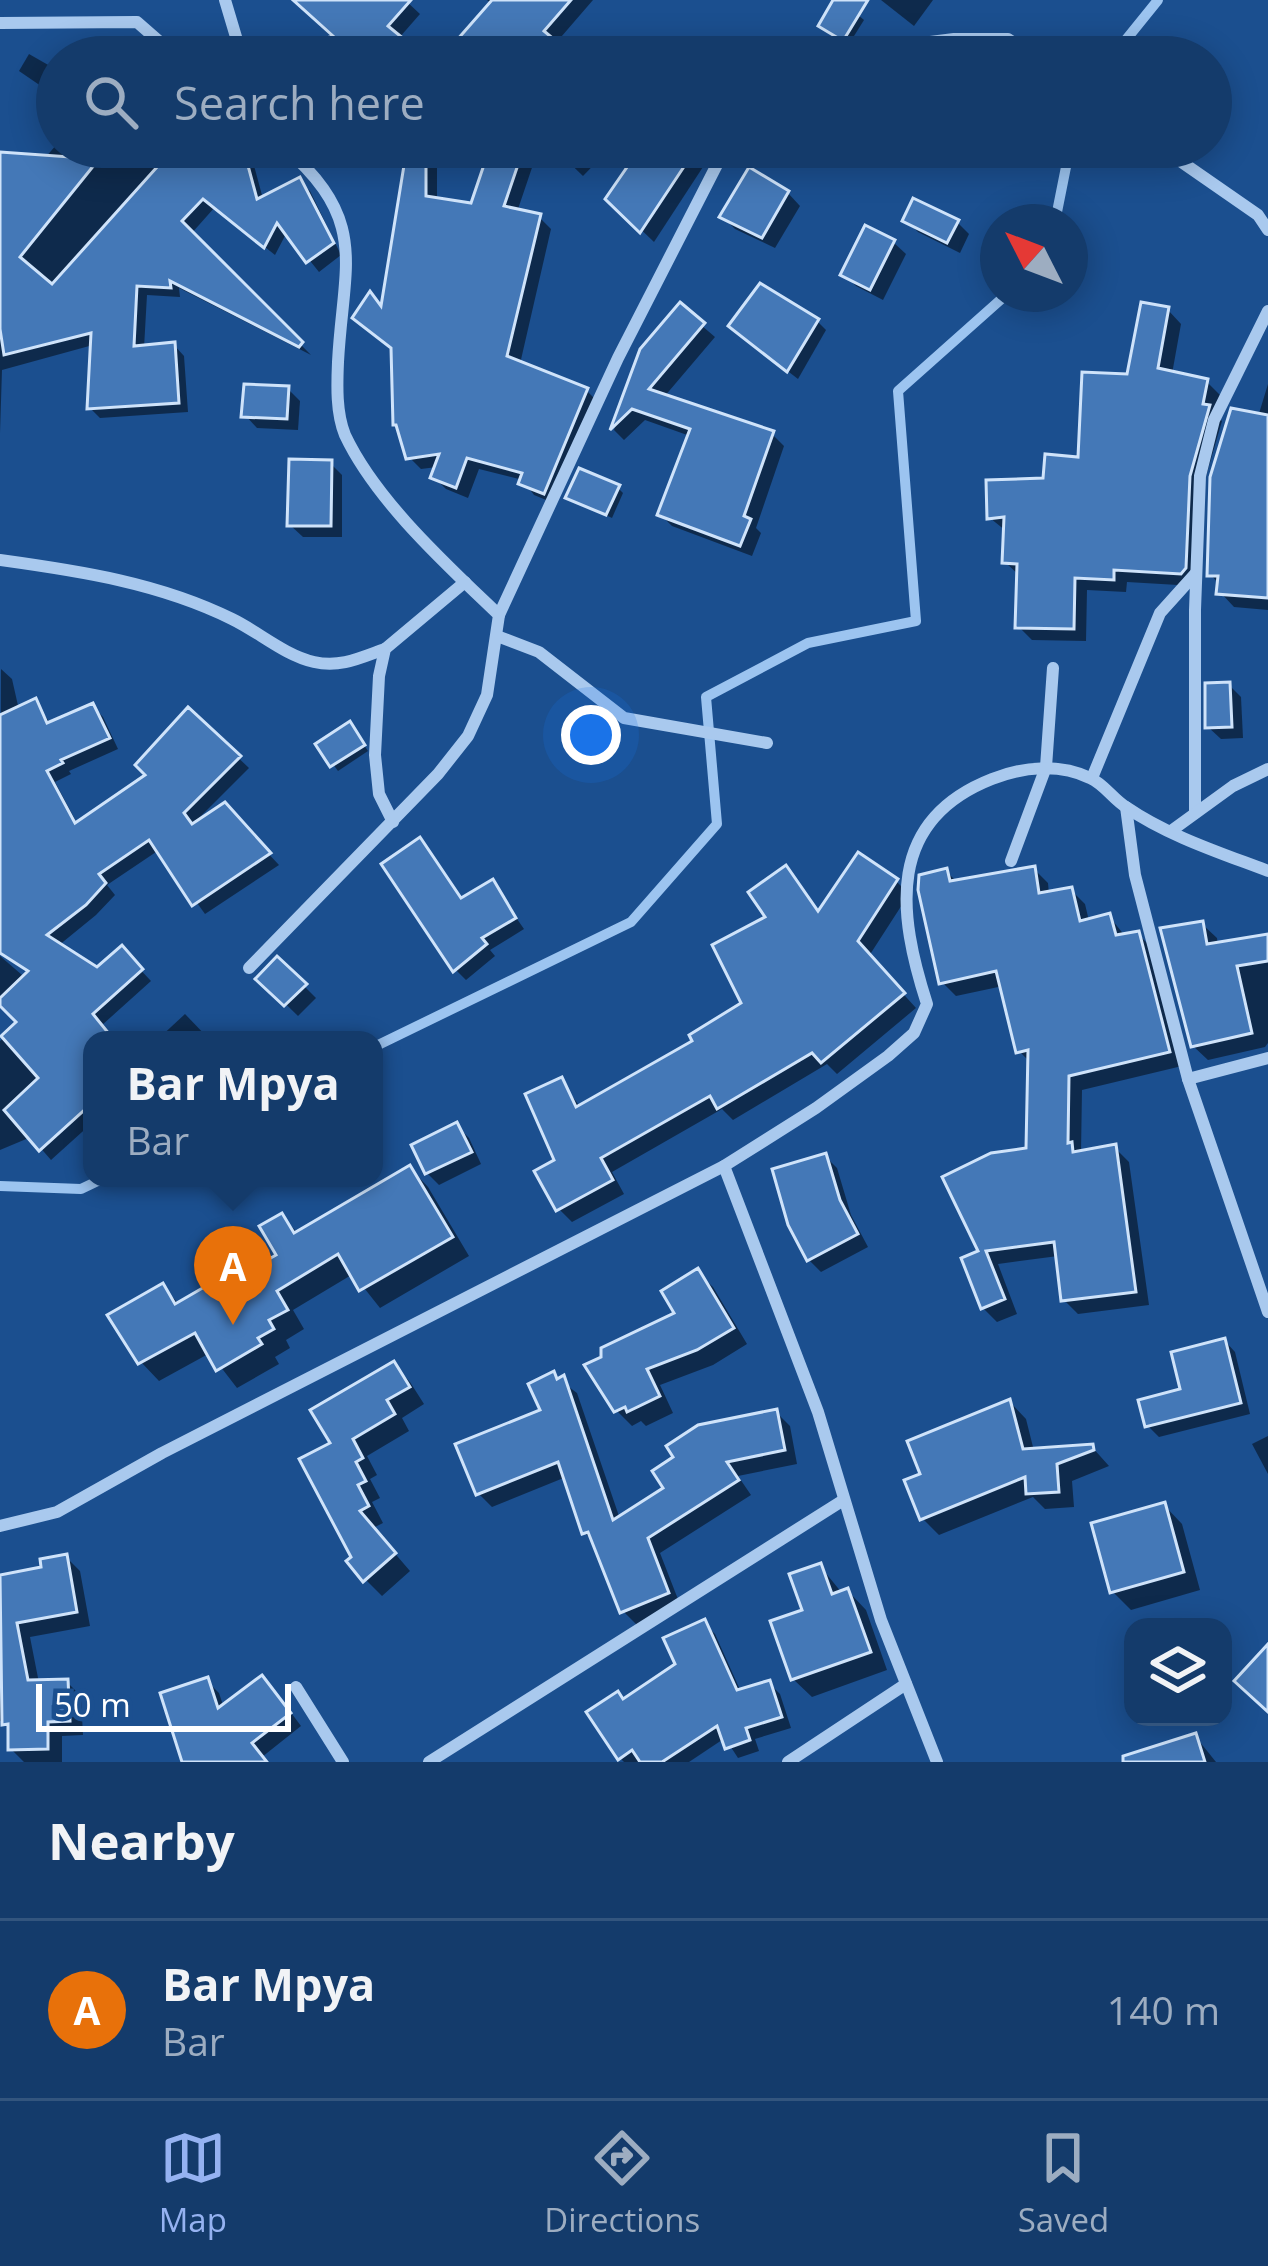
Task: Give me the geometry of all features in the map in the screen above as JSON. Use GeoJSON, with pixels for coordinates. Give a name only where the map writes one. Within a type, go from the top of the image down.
{"type":"FeatureCollection","features":[{"type":"Feature","properties":{"kind":"street"},"geometry":{"type":"LineString","coordinates":[[225,0],[236,36]]}},
{"type":"Feature","properties":{"kind":"street"},"geometry":{"type":"LineString","coordinates":[[0,23],[137,22],[153,36]]}},
{"type":"Feature","properties":{"kind":"street"},"geometry":{"type":"LineString","coordinates":[[305,168],[337,208],[346,230],[349,260],[340,317],[337,389],[344,431],[390,499],[499,615]]}},
{"type":"Feature","properties":{"kind":"street"},"geometry":{"type":"LineString","coordinates":[[249,968],[393,822],[468,736],[487,695],[499,615],[618,358],[715,168]]}},
{"type":"Feature","properties":{"kind":"street"},"geometry":{"type":"LineString","coordinates":[[1190,168],[1258,215],[1268,230]]}},
{"type":"Feature","properties":{"kind":"street"},"geometry":{"type":"LineString","coordinates":[[1196,813],[1200,476],[1214,420],[1268,311]]}},
{"type":"Feature","properties":{"kind":"street"},"geometry":{"type":"LineString","coordinates":[[0,560],[116,578],[166,593],[232,619],[311,662],[342,665],[385,649],[465,582]]}},
{"type":"Feature","properties":{"kind":"street"},"geometry":{"type":"LineString","coordinates":[[1092,778],[1154,625],[1196,573]]}},
{"type":"Feature","properties":{"kind":"street"},"geometry":{"type":"LineString","coordinates":[[497,636],[539,652],[624,718],[767,743]]}},
{"type":"Feature","properties":{"kind":"street"},"geometry":{"type":"LineString","coordinates":[[385,649],[375,755],[379,794],[393,822]]}},
{"type":"Feature","properties":{"kind":"street"},"geometry":{"type":"LineString","coordinates":[[1011,861],[1046,766],[1053,668]]}},
{"type":"Feature","properties":{"kind":"street"},"geometry":{"type":"LineString","coordinates":[[0,1526],[57,1512],[199,1433],[724,1166],[816,1108],[914,1033],[927,1004],[908,947],[904,909],[911,854],[945,807],[974,786],[1046,766],[1092,778],[1126,807],[1171,831],[1268,871]]}},
{"type":"Feature","properties":{"kind":"street"},"geometry":{"type":"LineString","coordinates":[[1171,831],[1233,786],[1268,769]]}},
{"type":"Feature","properties":{"kind":"street"},"geometry":{"type":"LineString","coordinates":[[1126,807],[1135,874],[1188,1079],[1268,1312]]}},
{"type":"Feature","properties":{"kind":"street"},"geometry":{"type":"LineString","coordinates":[[1188,1079],[1268,1058]]}},
{"type":"Feature","properties":{"kind":"street"},"geometry":{"type":"LineString","coordinates":[[724,1166],[818,1412],[842,1501],[937,1762]]}},
{"type":"Feature","properties":{"kind":"street"},"geometry":{"type":"LineString","coordinates":[[429,1762],[842,1501]]}},
{"type":"Feature","properties":{"kind":"street"},"geometry":{"type":"LineString","coordinates":[[788,1762],[906,1684]]}},
{"type":"Feature","properties":{"kind":"street"},"geometry":{"type":"LineString","coordinates":[[296,1688],[343,1762]]}},
{"type":"Feature","properties":{"kind":"building"},"geometry":{"type":"Polygon","coordinates":[[[293,0],[411,0],[388,26],[400,36],[333,36],[293,0]]]}},
{"type":"Feature","properties":{"kind":"building"},"geometry":{"type":"Polygon","coordinates":[[[492,0],[571,0],[544,31],[550,36],[460,36],[492,0]]]}},
{"type":"Feature","properties":{"kind":"building"},"geometry":{"type":"Polygon","coordinates":[[[833,0],[868,0],[846,36],[835,36],[818,26],[833,0]]]}},
{"type":"Feature","properties":{"kind":"building"},"geometry":{"type":"Polygon","coordinates":[[[0,152],[36,155],[36,168],[92,168],[20,257],[52,284],[156,168],[249,168],[257,199],[300,177],[334,243],[306,263],[277,223],[264,248],[203,199],[182,221],[303,342],[299,347],[170,281],[171,288],[137,286],[134,346],[175,342],[179,403],[87,409],[91,333],[4,355],[0,152]]]}},
{"type":"Feature","properties":{"kind":"building"},"geometry":{"type":"Polygon","coordinates":[[[404,168],[426,168],[426,196],[471,203],[483,168],[517,168],[504,206],[541,214],[507,356],[588,388],[544,494],[518,484],[522,473],[467,458],[456,488],[430,478],[439,454],[406,459],[393,425],[391,348],[352,318],[370,291],[381,306],[404,168]]]}},
{"type":"Feature","properties":{"kind":"building"},"geometry":{"type":"Polygon","coordinates":[[[626,168],[683,168],[640,233],[605,199],[626,168]]]}},
{"type":"Feature","properties":{"kind":"building"},"geometry":{"type":"Polygon","coordinates":[[[748,168],[789,191],[762,238],[719,217],[748,168]]]}},
{"type":"Feature","properties":{"kind":"building"},"geometry":{"type":"Polygon","coordinates":[[[913,198],[959,220],[947,243],[902,221],[913,198]]]}},
{"type":"Feature","properties":{"kind":"building"},"geometry":{"type":"Polygon","coordinates":[[[865,225],[895,240],[870,290],[840,275],[865,225]]]}},
{"type":"Feature","properties":{"kind":"building"},"geometry":{"type":"Polygon","coordinates":[[[760,283],[819,319],[787,372],[728,326],[760,283]]]}},
{"type":"Feature","properties":{"kind":"building"},"geometry":{"type":"Polygon","coordinates":[[[680,302],[705,323],[649,389],[774,431],[744,516],[751,519],[740,546],[657,515],[690,429],[632,409],[610,430],[640,349],[680,302]]]}},
{"type":"Feature","properties":{"kind":"building"},"geometry":{"type":"Polygon","coordinates":[[[1141,302],[1169,307],[1158,368],[1208,379],[1203,404],[1210,405],[1190,476],[1186,568],[1181,574],[1114,570],[1114,580],[1075,578],[1074,629],[1015,628],[1017,564],[1002,563],[1004,517],[987,519],[986,480],[1043,478],[1045,454],[1078,457],[1082,372],[1127,374],[1141,302]]]}},
{"type":"Feature","properties":{"kind":"building"},"geometry":{"type":"Polygon","coordinates":[[[244,384],[289,386],[287,419],[241,417],[244,384]]]}},
{"type":"Feature","properties":{"kind":"building"},"geometry":{"type":"Polygon","coordinates":[[[1231,408],[1268,415],[1268,598],[1216,594],[1218,576],[1207,576],[1210,477],[1231,408]]]}},
{"type":"Feature","properties":{"kind":"building"},"geometry":{"type":"Polygon","coordinates":[[[289,459],[332,460],[331,526],[287,526],[289,459]]]}},
{"type":"Feature","properties":{"kind":"building"},"geometry":{"type":"Polygon","coordinates":[[[579,468],[620,485],[606,515],[565,498],[579,468]]]}},
{"type":"Feature","properties":{"kind":"building"},"geometry":{"type":"Polygon","coordinates":[[[1230,682],[1232,727],[1205,728],[1205,683],[1230,682]]]}},
{"type":"Feature","properties":{"kind":"building"},"geometry":{"type":"Polygon","coordinates":[[[36,698],[47,723],[93,703],[110,738],[47,771],[75,823],[145,775],[135,765],[188,707],[241,756],[184,813],[192,824],[225,802],[271,853],[192,906],[149,840],[99,874],[106,883],[47,935],[97,967],[122,945],[143,969],[93,1014],[107,1031],[83,1031],[83,1111],[39,1151],[4,1110],[38,1078],[1,1036],[16,1022],[0,1006],[0,998],[28,971],[0,953],[0,715],[36,698]]]}},
{"type":"Feature","properties":{"kind":"building"},"geometry":{"type":"Polygon","coordinates":[[[350,721],[365,745],[330,767],[315,744],[350,721]]]}},
{"type":"Feature","properties":{"kind":"building"},"geometry":{"type":"Polygon","coordinates":[[[420,837],[461,898],[493,879],[516,918],[482,938],[487,944],[453,972],[381,864],[420,837]]]}},
{"type":"Feature","properties":{"kind":"building"},"geometry":{"type":"Polygon","coordinates":[[[858,852],[898,879],[858,941],[905,993],[821,1063],[812,1053],[717,1109],[710,1096],[601,1158],[613,1180],[556,1211],[534,1171],[554,1160],[525,1094],[562,1077],[576,1107],[692,1041],[689,1035],[741,1003],[712,945],[765,917],[748,892],[786,865],[818,911],[858,852]]]}},
{"type":"Feature","properties":{"kind":"building"},"geometry":{"type":"Polygon","coordinates":[[[1035,866],[1039,893],[1072,887],[1080,921],[1110,913],[1116,935],[1139,931],[1170,1052],[1069,1076],[1068,1143],[1072,1142],[1073,1152],[1116,1144],[1136,1292],[1061,1301],[1054,1242],[986,1251],[1005,1299],[981,1309],[961,1258],[978,1251],[942,1177],[991,1153],[1026,1148],[1028,1050],[1016,1053],[996,971],[939,984],[918,890],[919,875],[947,868],[950,881],[1035,866]]]}},
{"type":"Feature","properties":{"kind":"building"},"geometry":{"type":"Polygon","coordinates":[[[1203,921],[1207,944],[1268,934],[1268,961],[1237,966],[1252,1033],[1191,1047],[1160,928],[1203,921]]]}},
{"type":"Feature","properties":{"kind":"building"},"geometry":{"type":"Polygon","coordinates":[[[277,956],[307,984],[284,1006],[255,979],[277,956]]]}},
{"type":"Feature","properties":{"kind":"building"},"geometry":{"type":"Polygon","coordinates":[[[457,1122],[472,1152],[425,1174],[411,1145],[457,1122]]]}},
{"type":"Feature","properties":{"kind":"building"},"geometry":{"type":"Polygon","coordinates":[[[826,1153],[840,1200],[858,1234],[807,1261],[788,1225],[772,1169],[826,1153]]]}},
{"type":"Feature","properties":{"kind":"building"},"geometry":{"type":"Polygon","coordinates":[[[410,1165],[453,1237],[359,1291],[338,1254],[277,1291],[288,1310],[269,1320],[274,1329],[258,1338],[262,1344],[216,1371],[195,1333],[138,1364],[107,1315],[163,1283],[175,1304],[225,1275],[229,1282],[276,1255],[259,1226],[282,1213],[294,1233],[372,1187],[383,1187],[383,1181],[410,1165]]]}},
{"type":"Feature","properties":{"kind":"building"},"geometry":{"type":"Polygon","coordinates":[[[698,1268],[734,1328],[697,1350],[647,1369],[660,1396],[627,1412],[625,1407],[614,1412],[584,1365],[601,1357],[601,1348],[674,1313],[661,1291],[698,1268]]]}},
{"type":"Feature","properties":{"kind":"building"},"geometry":{"type":"Polygon","coordinates":[[[1225,1338],[1241,1403],[1145,1427],[1138,1400],[1180,1389],[1171,1352],[1225,1338]]]}},
{"type":"Feature","properties":{"kind":"building"},"geometry":{"type":"Polygon","coordinates":[[[394,1361],[410,1387],[387,1400],[395,1414],[353,1439],[363,1458],[356,1462],[366,1481],[358,1485],[369,1506],[360,1511],[396,1553],[363,1582],[346,1561],[351,1557],[299,1459],[330,1443],[310,1410],[394,1361]]]}},
{"type":"Feature","properties":{"kind":"building"},"geometry":{"type":"Polygon","coordinates":[[[554,1371],[557,1379],[564,1375],[613,1520],[663,1488],[652,1471],[673,1457],[666,1446],[698,1425],[777,1409],[785,1450],[727,1462],[739,1480],[648,1538],[669,1593],[620,1613],[588,1532],[582,1534],[558,1462],[476,1495],[455,1444],[540,1410],[528,1384],[554,1371]]]}},
{"type":"Feature","properties":{"kind":"building"},"geometry":{"type":"Polygon","coordinates":[[[1010,1399],[1023,1449],[1093,1444],[1094,1450],[1057,1464],[1059,1492],[1026,1494],[1025,1477],[920,1520],[904,1480],[920,1474],[907,1441],[1010,1399]]]}},
{"type":"Feature","properties":{"kind":"building"},"geometry":{"type":"Polygon","coordinates":[[[1165,1502],[1184,1572],[1110,1593],[1091,1523],[1165,1502]]]}},
{"type":"Feature","properties":{"kind":"building"},"geometry":{"type":"Polygon","coordinates":[[[67,1554],[77,1612],[17,1623],[28,1680],[68,1679],[70,1721],[48,1722],[48,1749],[8,1750],[8,1724],[2,1725],[0,1575],[41,1567],[40,1559],[67,1554]]]}},
{"type":"Feature","properties":{"kind":"building"},"geometry":{"type":"Polygon","coordinates":[[[821,1563],[832,1594],[848,1588],[871,1652],[791,1680],[770,1621],[802,1610],[789,1574],[821,1563]]]}},
{"type":"Feature","properties":{"kind":"building"},"geometry":{"type":"Polygon","coordinates":[[[705,1619],[737,1690],[770,1680],[782,1717],[746,1728],[750,1740],[725,1749],[717,1726],[662,1762],[640,1762],[632,1750],[618,1760],[586,1712],[618,1691],[623,1699],[675,1664],[663,1638],[705,1619]]]}},
{"type":"Feature","properties":{"kind":"building"},"geometry":{"type":"Polygon","coordinates":[[[1268,1644],[1268,1712],[1234,1681],[1268,1644]]]}},
{"type":"Feature","properties":{"kind":"building"},"geometry":{"type":"Polygon","coordinates":[[[262,1675],[291,1713],[252,1743],[267,1762],[182,1762],[160,1693],[208,1677],[218,1708],[262,1675]]]}},
{"type":"Feature","properties":{"kind":"building"},"geometry":{"type":"Polygon","coordinates":[[[1196,1733],[1205,1762],[1123,1762],[1123,1756],[1196,1733]]]}},
{"type":"Feature","properties":{"kind":"waterway"},"geometry":{"type":"LineString","coordinates":[[1129,36],[1158,0]]}},
{"type":"Feature","properties":{"kind":"waterway"},"geometry":{"type":"LineString","coordinates":[[1059,204],[1066,168]]}},
{"type":"Feature","properties":{"kind":"waterway"},"geometry":{"type":"LineString","coordinates":[[383,1043],[631,922],[717,824],[706,697],[808,643],[916,621],[898,391],[987,312]]}},
{"type":"Feature","properties":{"kind":"waterway"},"geometry":{"type":"LineString","coordinates":[[0,1186],[85,1187]]}},
{"type":"Feature","properties":{"kind":"place","name":"Bar Mpya"},"geometry":{"type":"Point","coordinates":[233,1325]}}]}
